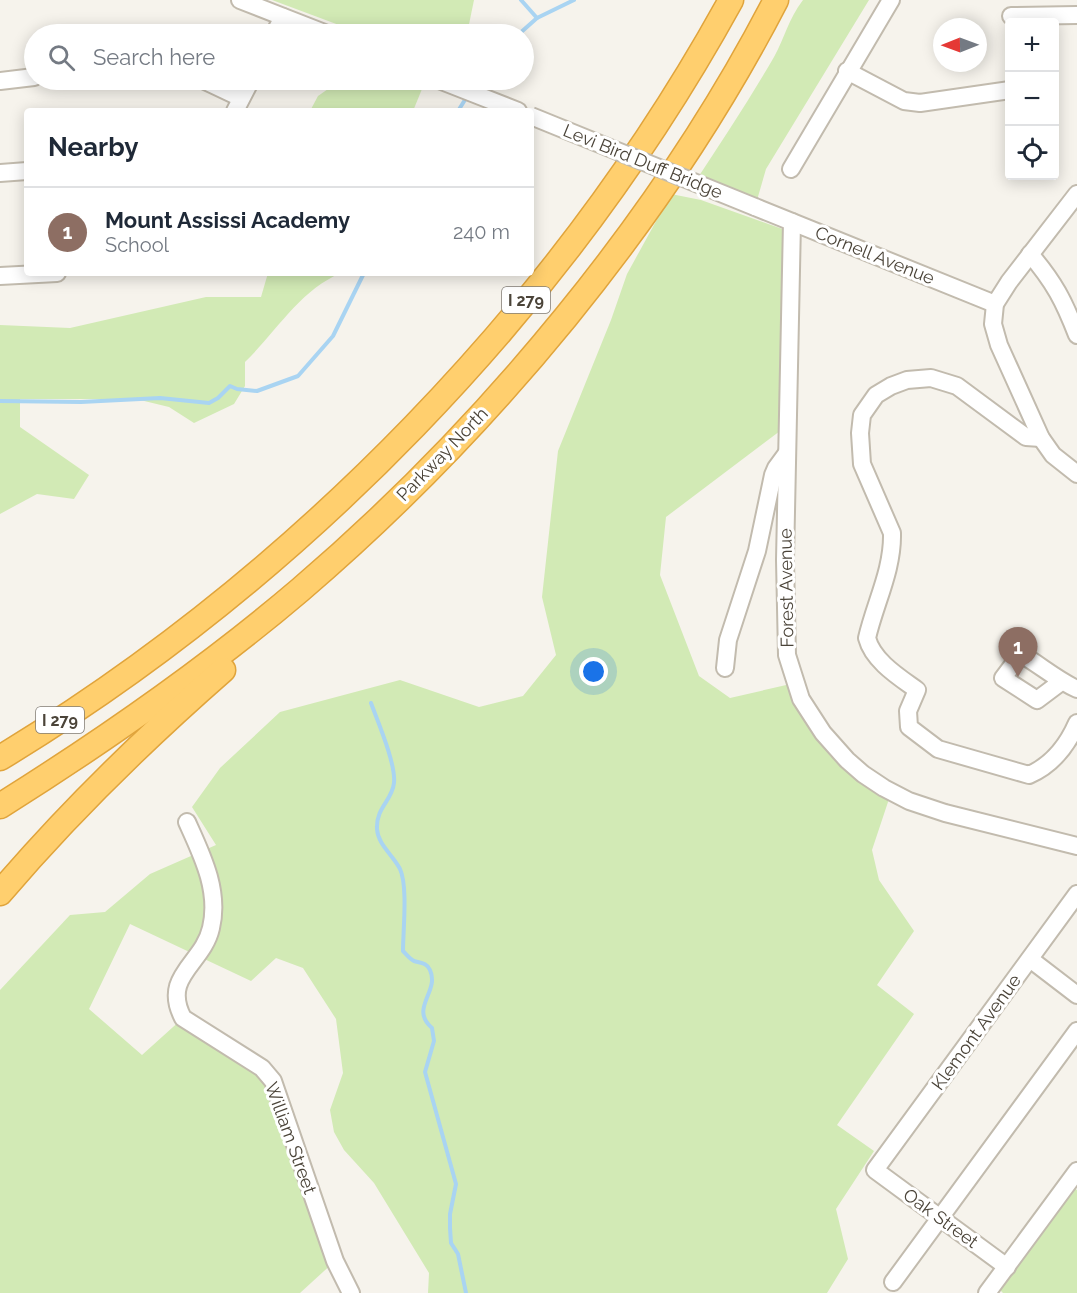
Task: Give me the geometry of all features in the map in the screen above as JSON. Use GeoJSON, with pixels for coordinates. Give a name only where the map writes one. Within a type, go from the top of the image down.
{"type":"FeatureCollection","features":[{"type":"Feature","properties":{"kind":"highway","name":"I 279"},"geometry":{"type":"LineString","coordinates":[[0,758],[118,679],[235,590],[326,513],[461,377],[532,293],[615,185],[678,93],[731,0]]}},
{"type":"Feature","properties":{"kind":"highway","name":"Parkway North"},"geometry":{"type":"LineString","coordinates":[[0,806],[134,718],[229,648],[300,590],[358,537],[455,441],[527,363],[635,225],[707,120],[776,0]]}},
{"type":"Feature","properties":{"kind":"highway"},"geometry":{"type":"LineString","coordinates":[[0,893],[59,825],[170,717],[353,558],[393,517],[455,441]]}},
{"type":"Feature","properties":{"kind":"highway"},"geometry":{"type":"LineString","coordinates":[[0,744],[118,679]]}},
{"type":"Feature","properties":{"kind":"street"},"geometry":{"type":"LineString","coordinates":[[240,0],[300,24]]}},
{"type":"Feature","properties":{"kind":"street"},"geometry":{"type":"LineString","coordinates":[[791,168],[891,0]]}},
{"type":"Feature","properties":{"kind":"street"},"geometry":{"type":"LineString","coordinates":[[1011,16],[1077,15]]}},
{"type":"Feature","properties":{"kind":"street"},"geometry":{"type":"LineString","coordinates":[[279,24],[283,17]]}},
{"type":"Feature","properties":{"kind":"street"},"geometry":{"type":"LineString","coordinates":[[847,71],[904,101],[920,103],[1005,91]]}},
{"type":"Feature","properties":{"kind":"street"},"geometry":{"type":"LineString","coordinates":[[0,81],[24,78]]}},
{"type":"Feature","properties":{"kind":"street"},"geometry":{"type":"LineString","coordinates":[[217,90],[238,105],[246,90]]}},
{"type":"Feature","properties":{"kind":"street"},"geometry":{"type":"LineString","coordinates":[[464,90],[510,108]]}},
{"type":"Feature","properties":{"kind":"street","name":"Levi Bird Duff Bridge"},"geometry":{"type":"LineString","coordinates":[[534,117],[755,207]]}},
{"type":"Feature","properties":{"kind":"street"},"geometry":{"type":"LineString","coordinates":[[0,173],[24,171]]}},
{"type":"Feature","properties":{"kind":"street"},"geometry":{"type":"LineString","coordinates":[[1077,194],[1009,282],[995,304],[993,324],[999,345],[1041,438],[1053,455],[1077,474]]}},
{"type":"Feature","properties":{"kind":"street","name":"Cornell Avenue"},"geometry":{"type":"LineString","coordinates":[[755,207],[995,304]]}},
{"type":"Feature","properties":{"kind":"street","name":"Forest Avenue"},"geometry":{"type":"LineString","coordinates":[[792,222],[785,560],[787,655],[801,699],[823,733],[847,760],[863,774],[909,801],[945,813],[1077,846]]}},
{"type":"Feature","properties":{"kind":"street"},"geometry":{"type":"LineString","coordinates":[[1030,254],[1063,300],[1077,335]]}},
{"type":"Feature","properties":{"kind":"street"},"geometry":{"type":"LineString","coordinates":[[0,276],[24,275]]}},
{"type":"Feature","properties":{"kind":"street"},"geometry":{"type":"LineString","coordinates":[[1041,438],[1026,437],[957,386],[931,378],[907,380],[876,395],[862,415],[860,433],[862,464],[892,533],[892,543],[889,568],[867,638],[870,647],[891,670],[917,690],[908,711],[909,727],[938,749],[1029,775],[1050,763],[1061,750],[1077,723]]}},
{"type":"Feature","properties":{"kind":"street"},"geometry":{"type":"LineString","coordinates":[[725,668],[728,640],[757,551],[773,475],[788,453]]}},
{"type":"Feature","properties":{"kind":"street","name":"William Street"},"geometry":{"type":"LineString","coordinates":[[187,822],[205,862],[213,904],[211,927],[204,946],[181,977],[177,991],[177,1006],[183,1018],[262,1068],[273,1081],[345,1290]]}},
{"type":"Feature","properties":{"kind":"street","name":"Klemont Avenue"},"geometry":{"type":"LineString","coordinates":[[875,1170],[1077,894]]}},
{"type":"Feature","properties":{"kind":"street"},"geometry":{"type":"LineString","coordinates":[[1030,959],[1077,995]]}},
{"type":"Feature","properties":{"kind":"street"},"geometry":{"type":"LineString","coordinates":[[893,1282],[1077,1031]]}},
{"type":"Feature","properties":{"kind":"street","name":"Oak Street"},"geometry":{"type":"LineString","coordinates":[[875,1170],[1007,1267]]}},
{"type":"Feature","properties":{"kind":"street"},"geometry":{"type":"LineString","coordinates":[[987,1293],[1077,1171]]}},
{"type":"Feature","properties":{"kind":"green space"},"geometry":{"type":"Polygon","coordinates":[[[272,0],[474,0],[469,24],[336,24],[272,0]]]}},
{"type":"Feature","properties":{"kind":"green space"},"geometry":{"type":"Polygon","coordinates":[[[803,0],[869,0],[766,169],[755,207],[695,182],[765,73],[803,0]]]}},
{"type":"Feature","properties":{"kind":"green space"},"geometry":{"type":"Polygon","coordinates":[[[327,90],[422,90],[414,108],[312,108],[318,96],[327,90]]]}},
{"type":"Feature","properties":{"kind":"green space"},"geometry":{"type":"Polygon","coordinates":[[[671,194],[701,200],[791,232],[788,425],[666,517],[660,575],[699,676],[730,698],[795,683],[801,699],[889,799],[872,850],[879,880],[914,931],[877,985],[914,1014],[837,1125],[874,1151],[836,1209],[848,1259],[827,1293],[428,1293],[429,1273],[374,1183],[344,1150],[334,1132],[330,1110],[343,1073],[336,1019],[303,968],[276,958],[251,981],[130,924],[89,1009],[142,1055],[183,1018],[262,1068],[335,1261],[300,1293],[0,1293],[0,990],[70,915],[105,912],[150,874],[216,845],[192,807],[220,768],[280,712],[400,680],[479,707],[523,696],[556,655],[542,597],[558,451],[611,320],[627,274],[671,194]]]}},
{"type":"Feature","properties":{"kind":"green space"},"geometry":{"type":"Polygon","coordinates":[[[267,276],[335,276],[326,280],[301,301],[245,362],[245,386],[234,404],[194,423],[169,407],[136,399],[20,399],[20,427],[89,475],[74,499],[37,494],[0,514],[0,325],[70,328],[206,297],[261,297],[267,276]]]}},
{"type":"Feature","properties":{"kind":"green space"},"geometry":{"type":"Polygon","coordinates":[[[1072,1187],[1077,1190],[1077,1293],[1003,1293],[999,1289],[1072,1187]]]}},
{"type":"Feature","properties":{"kind":"waterway"},"geometry":{"type":"LineString","coordinates":[[521,0],[537,18]]}},
{"type":"Feature","properties":{"kind":"waterway"},"geometry":{"type":"LineString","coordinates":[[530,24],[537,18],[574,0]]}},
{"type":"Feature","properties":{"kind":"waterway"},"geometry":{"type":"LineString","coordinates":[[460,108],[468,95]]}},
{"type":"Feature","properties":{"kind":"waterway"},"geometry":{"type":"LineString","coordinates":[[0,401],[81,402],[160,398],[209,403],[230,386],[257,391],[298,376],[333,336],[363,276]]}},
{"type":"Feature","properties":{"kind":"waterway"},"geometry":{"type":"LineString","coordinates":[[371,703],[386,743],[394,775],[393,789],[381,810],[377,829],[380,840],[400,869],[404,886],[403,951],[413,960],[427,966],[432,978],[423,1014],[432,1028],[434,1041],[425,1072],[456,1184],[450,1214],[451,1243],[458,1254],[466,1293]]}},
{"type":"Feature","properties":{"kind":"place","name":"Mount Assissi Academy"},"geometry":{"type":"Point","coordinates":[1018,677]}}]}
